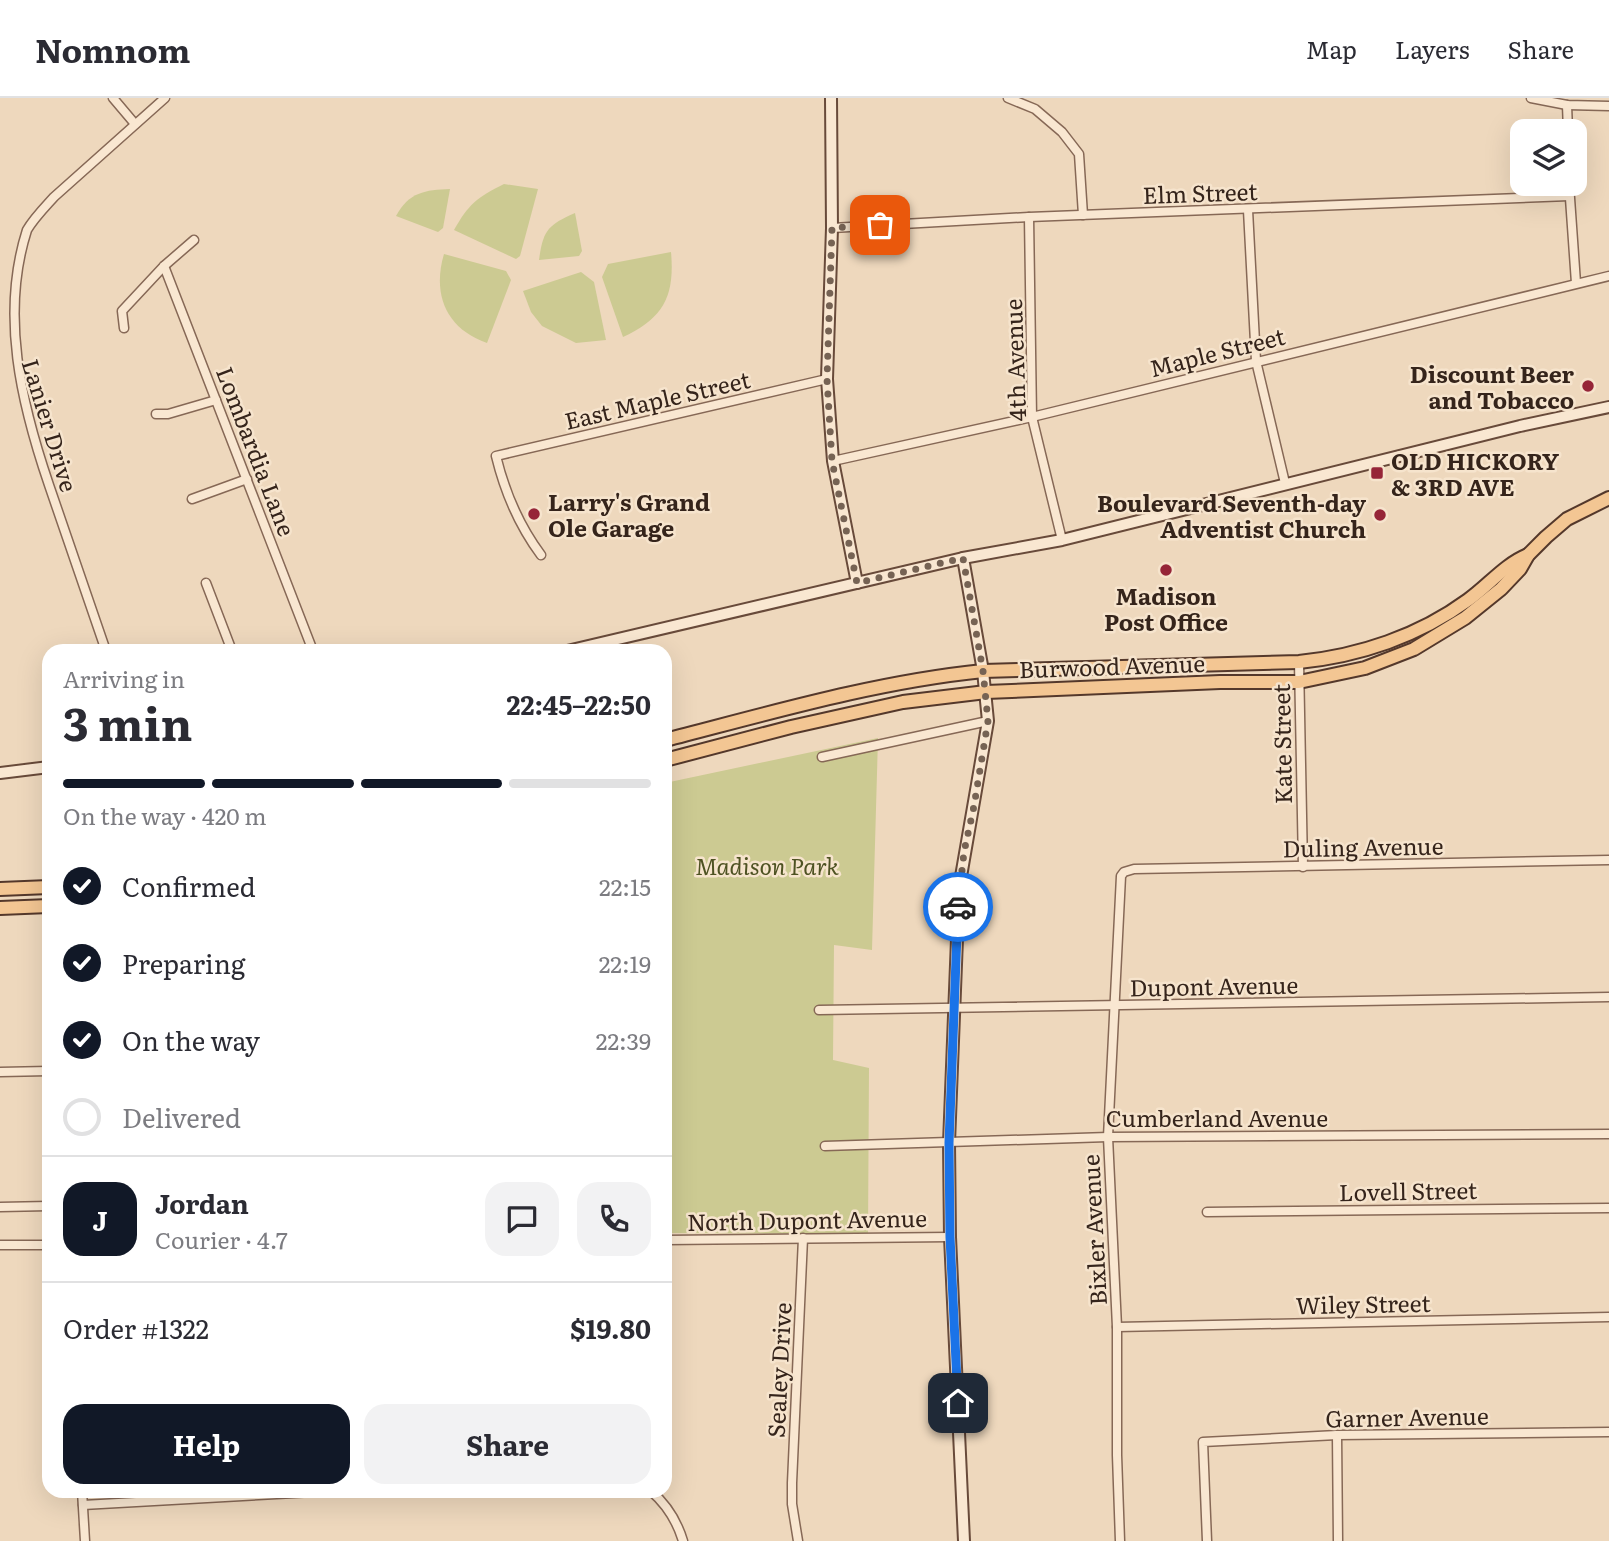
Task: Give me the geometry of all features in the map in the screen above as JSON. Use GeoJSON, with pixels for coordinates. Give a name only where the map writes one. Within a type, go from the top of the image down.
{"type":"FeatureCollection","features":[{"type":"Feature","properties":{"kind":"main road","name":"Burwood Avenue"},"geometry":{"type":"LineString","coordinates":[[672,758],[791,727],[903,702],[986,692],[1220,682],[1299,682],[1365,668],[1414,649],[1438,636],[1501,589],[1520,569],[1528,555],[1567,519],[1609,498]]}},
{"type":"Feature","properties":{"kind":"main road","name":"Burwood Avenue"},"geometry":{"type":"LineString","coordinates":[[672,738],[855,691],[935,676],[983,671],[1299,662],[1350,654],[1401,638],[1436,621],[1467,601],[1512,561],[1528,555]]}},
{"type":"Feature","properties":{"kind":"main road"},"geometry":{"type":"LineString","coordinates":[[0,889],[42,887]]}},
{"type":"Feature","properties":{"kind":"main road"},"geometry":{"type":"LineString","coordinates":[[0,908],[42,906]]}},
{"type":"Feature","properties":{"kind":"street"},"geometry":{"type":"LineString","coordinates":[[113,98],[135,124]]}},
{"type":"Feature","properties":{"kind":"street","name":"Lanier Drive"},"geometry":{"type":"LineString","coordinates":[[104,644],[14,384],[5,325],[6,304],[13,263],[27,229],[54,197],[165,98]]}},
{"type":"Feature","properties":{"kind":"street"},"geometry":{"type":"LineString","coordinates":[[831,98],[832,228],[827,379],[832,461],[857,583]]}},
{"type":"Feature","properties":{"kind":"street"},"geometry":{"type":"LineString","coordinates":[[1008,98],[1035,109],[1062,132],[1079,154],[1083,215]]}},
{"type":"Feature","properties":{"kind":"street"},"geometry":{"type":"LineString","coordinates":[[1531,98],[1567,105],[1609,106]]}},
{"type":"Feature","properties":{"kind":"street"},"geometry":{"type":"LineString","coordinates":[[1567,105],[1568,119]]}},
{"type":"Feature","properties":{"kind":"street"},"geometry":{"type":"LineString","coordinates":[[1569,196],[1576,283]]}},
{"type":"Feature","properties":{"kind":"street","name":"Elm Street"},"geometry":{"type":"LineString","coordinates":[[832,228],[1030,217],[1569,196]]}},
{"type":"Feature","properties":{"kind":"street"},"geometry":{"type":"LineString","coordinates":[[1248,210],[1256,361],[1285,483]]}},
{"type":"Feature","properties":{"kind":"street","name":"4th Avenue"},"geometry":{"type":"LineString","coordinates":[[1030,217],[1032,417],[1062,540]]}},
{"type":"Feature","properties":{"kind":"street"},"geometry":{"type":"LineString","coordinates":[[124,328],[122,311],[164,266],[194,240]]}},
{"type":"Feature","properties":{"kind":"street","name":"Lombardia Lane"},"geometry":{"type":"LineString","coordinates":[[164,266],[310,644]]}},
{"type":"Feature","properties":{"kind":"street","name":"Maple Street"},"geometry":{"type":"LineString","coordinates":[[832,461],[1032,417],[1609,276]]}},
{"type":"Feature","properties":{"kind":"street","name":"East Maple Street"},"geometry":{"type":"LineString","coordinates":[[541,555],[519,521],[505,492],[496,456],[827,379]]}},
{"type":"Feature","properties":{"kind":"street"},"geometry":{"type":"LineString","coordinates":[[156,414],[167,414],[216,400]]}},
{"type":"Feature","properties":{"kind":"street"},"geometry":{"type":"LineString","coordinates":[[597,644],[963,558],[1062,540],[1285,483],[1609,407]]}},
{"type":"Feature","properties":{"kind":"street"},"geometry":{"type":"LineString","coordinates":[[192,499],[247,479]]}},
{"type":"Feature","properties":{"kind":"street"},"geometry":{"type":"LineString","coordinates":[[963,558],[983,671],[988,721],[959,888],[949,1143],[950,1237],[964,1541]]}},
{"type":"Feature","properties":{"kind":"street"},"geometry":{"type":"LineString","coordinates":[[206,583],[229,644]]}},
{"type":"Feature","properties":{"kind":"street","name":"Kate Street"},"geometry":{"type":"LineString","coordinates":[[1299,662],[1303,867]]}},
{"type":"Feature","properties":{"kind":"street"},"geometry":{"type":"LineString","coordinates":[[822,757],[988,721]]}},
{"type":"Feature","properties":{"kind":"street"},"geometry":{"type":"LineString","coordinates":[[0,773],[42,767]]}},
{"type":"Feature","properties":{"kind":"street","name":"Duling Avenue"},"geometry":{"type":"LineString","coordinates":[[1121,876],[1134,869],[1609,860]]}},
{"type":"Feature","properties":{"kind":"street","name":"Bixler Avenue"},"geometry":{"type":"LineString","coordinates":[[1121,876],[1108,1137],[1117,1327],[1117,1455],[1121,1541]]}},
{"type":"Feature","properties":{"kind":"street","name":"Dupont Avenue"},"geometry":{"type":"LineString","coordinates":[[819,1010],[1609,998]]}},
{"type":"Feature","properties":{"kind":"street"},"geometry":{"type":"LineString","coordinates":[[0,1072],[42,1071]]}},
{"type":"Feature","properties":{"kind":"street","name":"Cumberland Avenue"},"geometry":{"type":"LineString","coordinates":[[825,1146],[1108,1137],[1609,1134]]}},
{"type":"Feature","properties":{"kind":"street"},"geometry":{"type":"LineString","coordinates":[[0,1206],[42,1206]]}},
{"type":"Feature","properties":{"kind":"street","name":"Lovell Street"},"geometry":{"type":"LineString","coordinates":[[1207,1212],[1609,1208]]}},
{"type":"Feature","properties":{"kind":"street","name":"North Dupont Avenue"},"geometry":{"type":"LineString","coordinates":[[672,1240],[950,1237]]}},
{"type":"Feature","properties":{"kind":"street","name":"Sealey Drive"},"geometry":{"type":"LineString","coordinates":[[798,1541],[792,1504],[803,1238]]}},
{"type":"Feature","properties":{"kind":"street"},"geometry":{"type":"LineString","coordinates":[[0,1245],[42,1245]]}},
{"type":"Feature","properties":{"kind":"street","name":"Wiley Street"},"geometry":{"type":"LineString","coordinates":[[1117,1327],[1609,1317]]}},
{"type":"Feature","properties":{"kind":"street","name":"Garner Avenue"},"geometry":{"type":"LineString","coordinates":[[1207,1541],[1203,1442],[1338,1435],[1609,1432]]}},
{"type":"Feature","properties":{"kind":"street"},"geometry":{"type":"LineString","coordinates":[[1338,1435],[1338,1541]]}},
{"type":"Feature","properties":{"kind":"street"},"geometry":{"type":"LineString","coordinates":[[82,1498],[85,1541]]}},
{"type":"Feature","properties":{"kind":"street"},"geometry":{"type":"LineString","coordinates":[[83,1505],[207,1498]]}},
{"type":"Feature","properties":{"kind":"street"},"geometry":{"type":"LineString","coordinates":[[659,1498],[679,1527],[683,1541]]}},
{"type":"Feature","properties":{"kind":"green space"},"geometry":{"type":"Polygon","coordinates":[[[504,184],[538,189],[520,256],[516,259],[454,230],[474,203],[504,184]]]}},
{"type":"Feature","properties":{"kind":"green space"},"geometry":{"type":"Polygon","coordinates":[[[450,189],[443,228],[438,232],[396,216],[406,202],[418,194],[450,189]]]}},
{"type":"Feature","properties":{"kind":"green space"},"geometry":{"type":"Polygon","coordinates":[[[575,213],[582,251],[579,256],[539,260],[548,230],[575,213]]]}},
{"type":"Feature","properties":{"kind":"green space"},"geometry":{"type":"Polygon","coordinates":[[[671,252],[671,282],[664,304],[648,322],[623,337],[602,277],[608,264],[671,252]]]}},
{"type":"Feature","properties":{"kind":"green space"},"geometry":{"type":"Polygon","coordinates":[[[444,254],[506,271],[511,280],[487,343],[461,329],[446,308],[440,283],[444,254]]]}},
{"type":"Feature","properties":{"kind":"green space"},"geometry":{"type":"Polygon","coordinates":[[[581,272],[594,282],[606,340],[576,343],[542,326],[531,312],[523,291],[581,272]]]}},
{"type":"Feature","properties":{"kind":"green space","name":"Madison Park"},"geometry":{"type":"Polygon","coordinates":[[[878,738],[872,950],[834,945],[833,1060],[869,1068],[868,1234],[672,1233],[672,782],[878,738]]]}},
{"type":"Feature","properties":{"kind":"way so far"},"geometry":{"type":"LineString","coordinates":[[880,225],[832,228],[827,379],[832,461],[857,583],[963,558],[983,671],[988,721],[964,852],[958,907]]}},
{"type":"Feature","properties":{"kind":"place","name":"Discount Beer and Tobacco"},"geometry":{"type":"Point","coordinates":[1588,386]}},
{"type":"Feature","properties":{"kind":"place","name":"OLD HICKORY & 3RD AVE"},"geometry":{"type":"Point","coordinates":[1377,473]}},
{"type":"Feature","properties":{"kind":"place","name":"Larry's Grand Ole Garage"},"geometry":{"type":"Point","coordinates":[534,514]}},
{"type":"Feature","properties":{"kind":"place","name":"Boulevard Seventh-day Adventist Church"},"geometry":{"type":"Point","coordinates":[1380,515]}},
{"type":"Feature","properties":{"kind":"place","name":"Madison Post Office"},"geometry":{"type":"Point","coordinates":[1166,570]}},
{"type":"Feature","properties":{"kind":"route"},"geometry":{"type":"LineString","coordinates":[[958,907],[949,1143],[950,1237],[958,1403]]}}]}
